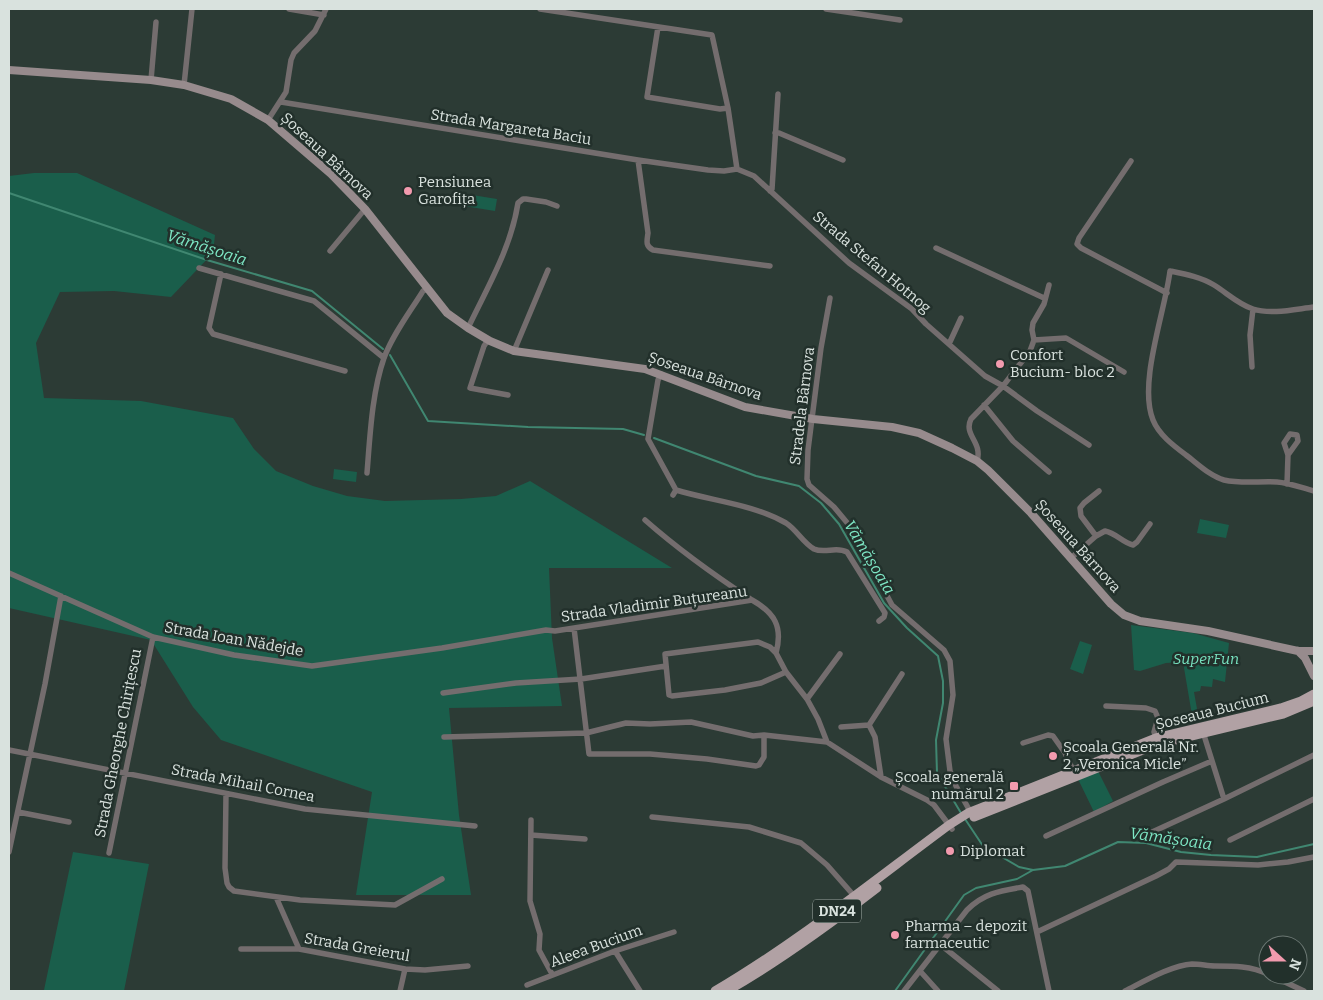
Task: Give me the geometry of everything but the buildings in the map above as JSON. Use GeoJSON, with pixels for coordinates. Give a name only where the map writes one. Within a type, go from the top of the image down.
{"type":"FeatureCollection","features":[{"type":"Feature","properties":{"kind":"main road","name":"Șoseaua Bârnova"},"geometry":{"type":"LineString","coordinates":[[9,70],[151,80],[184,85],[231,98],[268,120],[331,174],[365,209],[447,313],[488,340],[514,351],[644,369],[736,404],[813,419],[919,433],[977,461],[988,470],[1031,513],[1111,604],[1131,619],[1162,626],[1208,631],[1298,651],[1314,651]]}},
{"type":"Feature","properties":{"kind":"main road"},"geometry":{"type":"LineString","coordinates":[[1298,651],[1305,658],[1314,676]]}},
{"type":"Feature","properties":{"kind":"main road","name":"Șoseaua Bucium"},"geometry":{"type":"LineString","coordinates":[[971,815],[1158,744],[1281,708],[1314,694]]}},
{"type":"Feature","properties":{"kind":"main road","name":"Șoseaua Bucium"},"geometry":{"type":"LineString","coordinates":[[727,991],[740,985],[798,947],[857,899],[953,826],[971,815],[1073,770],[1156,738],[1283,714],[1314,701]]}},
{"type":"Feature","properties":{"kind":"main road","name":"Șoseaua Bucium"},"geometry":{"type":"LineString","coordinates":[[715,991],[740,985]]}},
{"type":"Feature","properties":{"kind":"street"},"geometry":{"type":"LineString","coordinates":[[184,85],[192,9]]}},
{"type":"Feature","properties":{"kind":"street"},"geometry":{"type":"LineString","coordinates":[[289,9],[324,15]]}},
{"type":"Feature","properties":{"kind":"street"},"geometry":{"type":"LineString","coordinates":[[268,120],[286,92],[291,60],[294,53],[316,31],[326,9]]}},
{"type":"Feature","properties":{"kind":"street"},"geometry":{"type":"LineString","coordinates":[[540,9],[712,35],[728,108],[738,170]]}},
{"type":"Feature","properties":{"kind":"street"},"geometry":{"type":"LineString","coordinates":[[826,9],[900,20]]}},
{"type":"Feature","properties":{"kind":"street"},"geometry":{"type":"LineString","coordinates":[[151,80],[156,22]]}},
{"type":"Feature","properties":{"kind":"street"},"geometry":{"type":"LineString","coordinates":[[658,27],[647,97],[720,109],[728,108]]}},
{"type":"Feature","properties":{"kind":"street"},"geometry":{"type":"LineString","coordinates":[[770,191],[772,189],[778,94]]}},
{"type":"Feature","properties":{"kind":"street","name":"Strada Margareta Baciu"},"geometry":{"type":"LineString","coordinates":[[281,102],[638,160],[708,170],[738,170]]}},
{"type":"Feature","properties":{"kind":"street"},"geometry":{"type":"LineString","coordinates":[[775,133],[843,160]]}},
{"type":"Feature","properties":{"kind":"street"},"geometry":{"type":"LineString","coordinates":[[638,160],[649,248],[770,266]]}},
{"type":"Feature","properties":{"kind":"street"},"geometry":{"type":"LineString","coordinates":[[1131,162],[1079,238],[1078,244],[1081,248],[1167,293]]}},
{"type":"Feature","properties":{"kind":"street","name":"Strada Stefan Hotnog"},"geometry":{"type":"LineString","coordinates":[[738,170],[754,176],[850,262],[912,309],[926,324],[985,376],[1003,386],[1037,412],[1089,445]]}},
{"type":"Feature","properties":{"kind":"street"},"geometry":{"type":"LineString","coordinates":[[468,328],[500,262],[514,224],[518,203],[526,199],[557,206]]}},
{"type":"Feature","properties":{"kind":"street"},"geometry":{"type":"LineString","coordinates":[[330,251],[365,209]]}},
{"type":"Feature","properties":{"kind":"street"},"geometry":{"type":"LineString","coordinates":[[936,248],[1044,298]]}},
{"type":"Feature","properties":{"kind":"street"},"geometry":{"type":"LineString","coordinates":[[199,268],[314,301],[384,358]]}},
{"type":"Feature","properties":{"kind":"street"},"geometry":{"type":"LineString","coordinates":[[514,351],[548,270]]}},
{"type":"Feature","properties":{"kind":"street"},"geometry":{"type":"LineString","coordinates":[[1314,307],[1275,311],[1253,309],[1233,299],[1213,284],[1190,275],[1170,271],[1151,364],[1149,384],[1150,410],[1153,421],[1160,433],[1175,447],[1214,475],[1230,481],[1287,484],[1314,491]]}},
{"type":"Feature","properties":{"kind":"street"},"geometry":{"type":"LineString","coordinates":[[221,274],[209,328],[213,334],[345,371]]}},
{"type":"Feature","properties":{"kind":"street"},"geometry":{"type":"LineString","coordinates":[[977,461],[979,450],[968,429],[969,423],[1003,386],[1030,351],[1034,340],[1033,323],[1044,304],[1044,298],[1049,286]]}},
{"type":"Feature","properties":{"kind":"street"},"geometry":{"type":"LineString","coordinates":[[366,473],[376,391],[384,358],[405,319],[423,291],[427,288]]}},
{"type":"Feature","properties":{"kind":"street","name":"Stradela Bârnova"},"geometry":{"type":"LineString","coordinates":[[830,298],[821,348],[807,467],[809,485],[834,507],[849,525],[892,605],[944,650],[950,662],[953,696],[947,728],[948,757],[950,771],[971,815]]}},
{"type":"Feature","properties":{"kind":"street"},"geometry":{"type":"LineString","coordinates":[[1252,367],[1250,335],[1253,309]]}},
{"type":"Feature","properties":{"kind":"street"},"geometry":{"type":"LineString","coordinates":[[949,344],[961,318]]}},
{"type":"Feature","properties":{"kind":"street"},"geometry":{"type":"LineString","coordinates":[[1034,340],[1066,338],[1124,372]]}},
{"type":"Feature","properties":{"kind":"street"},"geometry":{"type":"LineString","coordinates":[[488,340],[484,346],[470,388],[508,395]]}},
{"type":"Feature","properties":{"kind":"street"},"geometry":{"type":"LineString","coordinates":[[661,374],[658,380],[648,439],[674,492],[732,504],[768,514],[787,524],[808,545],[816,550],[840,549],[847,552],[885,613],[884,618],[879,622]]}},
{"type":"Feature","properties":{"kind":"street"},"geometry":{"type":"LineString","coordinates":[[984,405],[1014,441],[1050,472]]}},
{"type":"Feature","properties":{"kind":"street"},"geometry":{"type":"LineString","coordinates":[[1287,484],[1288,455]]}},
{"type":"Feature","properties":{"kind":"street"},"geometry":{"type":"LineString","coordinates":[[1096,536],[1081,516],[1080,508],[1099,491]]}},
{"type":"Feature","properties":{"kind":"street"},"geometry":{"type":"LineString","coordinates":[[646,520],[695,561],[752,600]]}},
{"type":"Feature","properties":{"kind":"street"},"geometry":{"type":"LineString","coordinates":[[1071,558],[1096,536],[1105,531],[1109,531],[1133,545],[1150,524]]}},
{"type":"Feature","properties":{"kind":"street","name":"Strada Ioan Nădejde"},"geometry":{"type":"LineString","coordinates":[[9,573],[152,637],[234,655],[312,666],[442,648],[546,630],[555,631]]}},
{"type":"Feature","properties":{"kind":"street"},"geometry":{"type":"LineString","coordinates":[[9,852],[61,596]]}},
{"type":"Feature","properties":{"kind":"street","name":"Strada Vladimir Buțureanu"},"geometry":{"type":"LineString","coordinates":[[555,631],[752,600],[761,605],[774,618],[779,634],[776,653]]}},
{"type":"Feature","properties":{"kind":"street"},"geometry":{"type":"LineString","coordinates":[[574,628],[588,754],[650,754],[759,766],[764,757],[764,734]]}},
{"type":"Feature","properties":{"kind":"street","name":"Strada Gheorghe Chirițescu"},"geometry":{"type":"LineString","coordinates":[[109,854],[152,637]]}},
{"type":"Feature","properties":{"kind":"street"},"geometry":{"type":"LineString","coordinates":[[786,672],[761,683],[676,697],[669,695],[665,654],[758,642],[770,647],[807,699],[818,719],[827,742]]}},
{"type":"Feature","properties":{"kind":"street"},"geometry":{"type":"LineString","coordinates":[[807,699],[840,654]]}},
{"type":"Feature","properties":{"kind":"street"},"geometry":{"type":"LineString","coordinates":[[443,693],[516,683],[581,679],[666,666]]}},
{"type":"Feature","properties":{"kind":"street"},"geometry":{"type":"LineString","coordinates":[[869,726],[902,674]]}},
{"type":"Feature","properties":{"kind":"street"},"geometry":{"type":"LineString","coordinates":[[1106,706],[1146,708],[1155,711],[1158,718],[1154,732],[1156,738]]}},
{"type":"Feature","properties":{"kind":"street"},"geometry":{"type":"LineString","coordinates":[[444,737],[586,733],[626,723],[691,722],[753,736],[764,734],[827,742],[882,777],[934,805],[953,826]]}},
{"type":"Feature","properties":{"kind":"street"},"geometry":{"type":"LineString","coordinates":[[841,726],[869,726]]}},
{"type":"Feature","properties":{"kind":"street"},"geometry":{"type":"LineString","coordinates":[[869,726],[875,737],[882,777]]}},
{"type":"Feature","properties":{"kind":"street"},"geometry":{"type":"LineString","coordinates":[[1203,730],[1224,799]]}},
{"type":"Feature","properties":{"kind":"street"},"geometry":{"type":"LineString","coordinates":[[1023,743],[1048,735],[1053,736],[1065,753],[1073,770]]}},
{"type":"Feature","properties":{"kind":"street","name":"Strada Mihail Cornea"},"geometry":{"type":"LineString","coordinates":[[9,750],[305,809],[475,826]]}},
{"type":"Feature","properties":{"kind":"street"},"geometry":{"type":"LineString","coordinates":[[1150,833],[1314,755]]}},
{"type":"Feature","properties":{"kind":"street"},"geometry":{"type":"LineString","coordinates":[[1046,836],[1212,761]]}},
{"type":"Feature","properties":{"kind":"street"},"geometry":{"type":"LineString","coordinates":[[226,794],[225,868],[229,887],[234,891],[276,897],[395,905],[442,879]]}},
{"type":"Feature","properties":{"kind":"street"},"geometry":{"type":"LineString","coordinates":[[1230,840],[1314,799]]}},
{"type":"Feature","properties":{"kind":"street"},"geometry":{"type":"LineString","coordinates":[[18,812],[69,822]]}},
{"type":"Feature","properties":{"kind":"street"},"geometry":{"type":"LineString","coordinates":[[652,817],[749,827],[801,843],[827,865],[857,899]]}},
{"type":"Feature","properties":{"kind":"street"},"geometry":{"type":"LineString","coordinates":[[531,820],[530,895],[540,934],[539,950],[552,974]]}},
{"type":"Feature","properties":{"kind":"street"},"geometry":{"type":"LineString","coordinates":[[531,835],[586,839]]}},
{"type":"Feature","properties":{"kind":"street"},"geometry":{"type":"LineString","coordinates":[[1037,932],[1156,876],[1169,869],[1176,862],[1258,865],[1314,857]]}},
{"type":"Feature","properties":{"kind":"street"},"geometry":{"type":"LineString","coordinates":[[904,991],[967,910],[977,900],[988,894],[1023,888],[1028,891],[1049,991]]}},
{"type":"Feature","properties":{"kind":"street"},"geometry":{"type":"LineString","coordinates":[[276,897],[299,949]]}},
{"type":"Feature","properties":{"kind":"street","name":"Aleea Bucium"},"geometry":{"type":"LineString","coordinates":[[527,985],[615,951],[674,932]]}},
{"type":"Feature","properties":{"kind":"street"},"geometry":{"type":"LineString","coordinates":[[941,945],[998,991]]}},
{"type":"Feature","properties":{"kind":"street","name":"Strada Greierul"},"geometry":{"type":"LineString","coordinates":[[241,949],[299,949],[404,969],[425,970],[468,966]]}},
{"type":"Feature","properties":{"kind":"street"},"geometry":{"type":"LineString","coordinates":[[615,951],[640,991]]}},
{"type":"Feature","properties":{"kind":"street"},"geometry":{"type":"LineString","coordinates":[[1125,991],[1156,975],[1192,964],[1235,966],[1258,970]]}},
{"type":"Feature","properties":{"kind":"street"},"geometry":{"type":"LineString","coordinates":[[400,991],[404,969]]}},
{"type":"Feature","properties":{"kind":"street"},"geometry":{"type":"LineString","coordinates":[[920,971],[938,991]]}},
{"type":"Feature","properties":{"kind":"street"},"geometry":{"type":"LineString","coordinates":[[1292,985],[1304,991]]}},
{"type":"Feature","properties":{"kind":"green space"},"geometry":{"type":"Polygon","coordinates":[[[34,173],[77,173],[215,235],[213,253],[171,297],[114,291],[60,292],[36,343],[44,398],[141,401],[233,418],[254,449],[276,471],[313,486],[347,496],[385,501],[461,499],[496,496],[530,481],[672,568],[549,568],[552,638],[562,706],[449,708],[459,815],[471,895],[356,895],[372,792],[221,740],[193,707],[151,640],[9,608],[9,176],[34,173]]]}},
{"type":"Feature","properties":{"kind":"green space"},"geometry":{"type":"Polygon","coordinates":[[[466,194],[497,199],[495,211],[464,206],[466,194]]]}},
{"type":"Feature","properties":{"kind":"green space"},"geometry":{"type":"Polygon","coordinates":[[[334,469],[357,472],[356,482],[333,479],[334,469]]]}},
{"type":"Feature","properties":{"kind":"green space"},"geometry":{"type":"Polygon","coordinates":[[[1200,519],[1229,525],[1226,538],[1197,533],[1200,519]]]}},
{"type":"Feature","properties":{"kind":"green space","name":"SuperFun"},"geometry":{"type":"Polygon","coordinates":[[[1131,625],[1193,633],[1229,643],[1225,682],[1213,679],[1212,687],[1201,686],[1200,691],[1194,692],[1199,720],[1193,721],[1183,662],[1166,663],[1140,671],[1134,670],[1131,625]]]}},
{"type":"Feature","properties":{"kind":"green space"},"geometry":{"type":"Polygon","coordinates":[[[1080,641],[1092,645],[1083,674],[1070,669],[1080,641]]]}},
{"type":"Feature","properties":{"kind":"green space"},"geometry":{"type":"Polygon","coordinates":[[[1098,771],[1113,801],[1094,812],[1078,779],[1098,771]]]}},
{"type":"Feature","properties":{"kind":"green space"},"geometry":{"type":"Polygon","coordinates":[[[73,852],[149,864],[124,991],[44,990],[73,852]]]}},
{"type":"Feature","properties":{"kind":"waterway","name":"Vămășoaia"},"geometry":{"type":"LineString","coordinates":[[9,193],[207,260],[312,291],[383,349]]}},
{"type":"Feature","properties":{"kind":"waterway","name":"Vămășoaia"},"geometry":{"type":"LineString","coordinates":[[390,355],[428,421],[528,427],[623,429],[644,435]]}},
{"type":"Feature","properties":{"kind":"waterway","name":"Vămășoaia"},"geometry":{"type":"LineString","coordinates":[[654,438],[756,476],[799,486],[821,503],[839,524],[884,603],[907,628],[938,656],[943,681],[943,703],[936,740],[937,773],[961,813]]}},
{"type":"Feature","properties":{"kind":"waterway","name":"Vămășoaia"},"geometry":{"type":"LineString","coordinates":[[965,819],[983,846],[1019,867],[1033,870],[1065,866],[1118,842],[1146,843],[1181,852],[1257,857],[1314,844]]}},
{"type":"Feature","properties":{"kind":"waterway"},"geometry":{"type":"LineString","coordinates":[[895,991],[964,895],[976,888],[1017,879],[1033,870]]}},
{"type":"Feature","properties":{"kind":"place","name":"Pensiunea Garofița"},"geometry":{"type":"Point","coordinates":[408,191]}},
{"type":"Feature","properties":{"kind":"place","name":"Confort Bucium- bloc 2"},"geometry":{"type":"Point","coordinates":[1000,364]}},
{"type":"Feature","properties":{"kind":"place","name":"Școala Generală Nr. 2 „Veronica Micle”"},"geometry":{"type":"Point","coordinates":[1053,756]}},
{"type":"Feature","properties":{"kind":"place","name":"Școala generală numărul 2"},"geometry":{"type":"Point","coordinates":[1014,786]}},
{"type":"Feature","properties":{"kind":"place","name":"Diplomat"},"geometry":{"type":"Point","coordinates":[950,851]}},
{"type":"Feature","properties":{"kind":"place","name":"Pharma – depozit farmaceutic"},"geometry":{"type":"Point","coordinates":[895,935]}}]}
